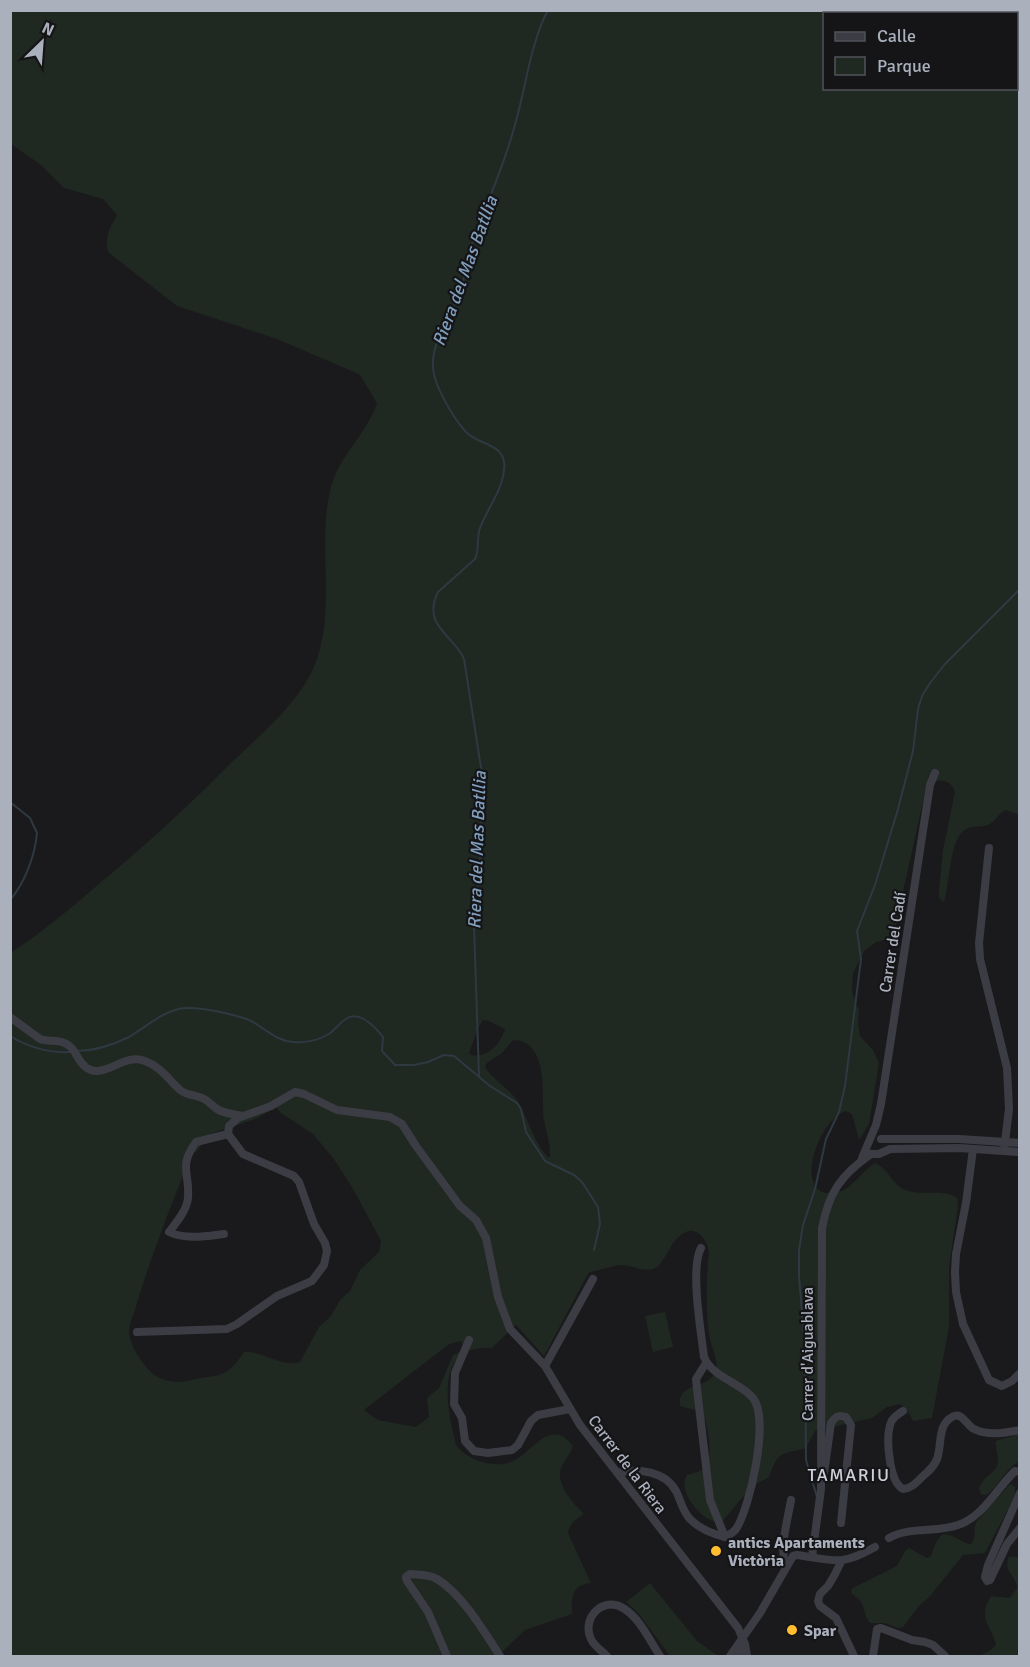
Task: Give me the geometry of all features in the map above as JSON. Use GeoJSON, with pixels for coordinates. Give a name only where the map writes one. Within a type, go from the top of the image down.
{"type":"FeatureCollection","features":[{"type":"Feature","properties":{"kind":"street","name":"Carrer del Cadí"},"geometry":{"type":"LineString","coordinates":[[878,1117],[877,1128],[884,1147],[871,1149],[930,785],[935,773]]}},
{"type":"Feature","properties":{"kind":"street"},"geometry":{"type":"LineString","coordinates":[[989,848],[979,943],[980,958],[1007,1068],[1009,1108],[1004,1146]]}},
{"type":"Feature","properties":{"kind":"street"},"geometry":{"type":"LineString","coordinates":[[10,1017],[40,1039],[57,1040],[68,1046],[74,1050],[80,1062],[92,1070],[105,1069],[132,1058],[145,1060],[165,1072],[182,1092],[205,1099],[225,1113],[244,1116]]}},
{"type":"Feature","properties":{"kind":"street","name":"Carrer de la Riera"},"geometry":{"type":"LineString","coordinates":[[244,1116],[271,1106],[294,1092],[304,1094],[337,1110],[390,1117],[402,1124],[460,1206],[476,1220],[486,1238],[498,1298],[507,1322],[516,1336],[545,1366],[570,1409],[738,1628],[743,1637],[747,1656]]}},
{"type":"Feature","properties":{"kind":"street"},"geometry":{"type":"LineString","coordinates":[[137,1332],[227,1329],[277,1296],[312,1281],[324,1265],[327,1251],[325,1243],[314,1224],[299,1182],[294,1176],[243,1154],[228,1134],[229,1126],[244,1116]]}},
{"type":"Feature","properties":{"kind":"street"},"geometry":{"type":"LineString","coordinates":[[224,1234],[177,1236],[169,1232],[178,1221],[188,1201],[186,1157],[196,1143],[228,1134]]}},
{"type":"Feature","properties":{"kind":"street"},"geometry":{"type":"LineString","coordinates":[[1020,1143],[1004,1146],[973,1149],[871,1149],[873,1137],[1004,1146],[1020,1152]]}},
{"type":"Feature","properties":{"kind":"street","name":"Carrer d'Aiguablava"},"geometry":{"type":"LineString","coordinates":[[812,1557],[821,1489],[822,1228],[832,1195],[840,1180],[871,1149]]}},
{"type":"Feature","properties":{"kind":"street"},"geometry":{"type":"LineString","coordinates":[[973,1149],[956,1254],[956,1292],[963,1324],[985,1372],[993,1383],[1002,1386],[1012,1381],[1020,1373]]}},
{"type":"Feature","properties":{"kind":"street"},"geometry":{"type":"LineString","coordinates":[[701,1248],[696,1270],[706,1363],[753,1398],[759,1415],[754,1480],[746,1507],[735,1531],[724,1537]]}},
{"type":"Feature","properties":{"kind":"street"},"geometry":{"type":"LineString","coordinates":[[545,1366],[593,1279]]}},
{"type":"Feature","properties":{"kind":"street"},"geometry":{"type":"LineString","coordinates":[[470,1340],[455,1373],[454,1404],[462,1418],[465,1441],[474,1450],[488,1453],[512,1450],[518,1445],[531,1421],[538,1415],[570,1409]]}},
{"type":"Feature","properties":{"kind":"street"},"geometry":{"type":"LineString","coordinates":[[706,1363],[696,1379],[710,1500],[724,1537]]}},
{"type":"Feature","properties":{"kind":"street"},"geometry":{"type":"LineString","coordinates":[[903,1411],[894,1417],[888,1438],[890,1462],[896,1482],[903,1489],[913,1486],[934,1466],[944,1426],[952,1416],[957,1415],[963,1418],[971,1428],[981,1432],[996,1434],[1020,1430]]}},
{"type":"Feature","properties":{"kind":"street"},"geometry":{"type":"LineString","coordinates":[[821,1489],[831,1423],[835,1417],[840,1415],[846,1417],[851,1425],[841,1523]]}},
{"type":"Feature","properties":{"kind":"street"},"geometry":{"type":"LineString","coordinates":[[618,1473],[636,1470],[666,1479],[676,1491],[691,1520],[702,1528],[724,1537]]}},
{"type":"Feature","properties":{"kind":"street"},"geometry":{"type":"LineString","coordinates":[[889,1538],[912,1531],[953,1527],[966,1521],[986,1505],[1015,1471],[1020,1472]]}},
{"type":"Feature","properties":{"kind":"street"},"geometry":{"type":"LineString","coordinates":[[1020,1493],[988,1565],[985,1577],[987,1581],[990,1580],[1007,1544],[1020,1528]]}},
{"type":"Feature","properties":{"kind":"street"},"geometry":{"type":"LineString","coordinates":[[785,1568],[783,1549],[791,1500]]}},
{"type":"Feature","properties":{"kind":"street"},"geometry":{"type":"LineString","coordinates":[[730,1656],[760,1613],[793,1556],[841,1562],[860,1556],[875,1547]]}},
{"type":"Feature","properties":{"kind":"street"},"geometry":{"type":"LineString","coordinates":[[841,1562],[834,1576],[820,1594],[818,1601],[820,1606],[836,1618],[854,1656]]}},
{"type":"Feature","properties":{"kind":"street"},"geometry":{"type":"LineString","coordinates":[[447,1656],[428,1612],[407,1581],[406,1577],[410,1574],[429,1576],[445,1585],[472,1614],[500,1656]]}},
{"type":"Feature","properties":{"kind":"street"},"geometry":{"type":"LineString","coordinates":[[607,1656],[591,1639],[589,1630],[592,1616],[597,1609],[610,1604],[624,1609],[633,1616],[660,1656]]}},
{"type":"Feature","properties":{"kind":"street"},"geometry":{"type":"LineString","coordinates":[[873,1656],[877,1629],[881,1628],[933,1645],[945,1656]]}},
{"type":"Feature","properties":{"kind":"street"},"geometry":{"type":"LineString","coordinates":[[738,1656],[743,1637]]}},
{"type":"Feature","properties":{"kind":"green space"},"geometry":{"type":"Polygon","coordinates":[[[11,11],[1019,11],[1019,815],[1006,810],[991,824],[968,828],[960,835],[953,852],[944,902],[939,898],[943,850],[955,792],[950,784],[944,781],[927,783],[894,933],[888,939],[876,942],[865,950],[853,973],[852,992],[859,1011],[860,1036],[873,1050],[879,1063],[869,1124],[859,1140],[852,1114],[846,1111],[836,1117],[826,1128],[818,1143],[813,1158],[812,1173],[815,1185],[823,1192],[838,1192],[848,1188],[875,1163],[884,1169],[901,1188],[912,1192],[945,1194],[957,1198],[958,1206],[949,1267],[949,1327],[932,1418],[913,1421],[906,1408],[900,1404],[887,1407],[872,1418],[815,1431],[806,1448],[786,1453],[778,1458],[769,1477],[752,1486],[721,1523],[714,1521],[699,1512],[685,1489],[687,1475],[705,1468],[707,1464],[709,1441],[707,1425],[700,1412],[680,1406],[683,1393],[713,1377],[717,1366],[708,1326],[709,1254],[705,1241],[699,1234],[691,1231],[680,1235],[661,1263],[653,1269],[645,1270],[621,1265],[589,1272],[544,1356],[516,1325],[492,1348],[473,1350],[460,1356],[452,1367],[448,1381],[450,1414],[456,1445],[468,1456],[491,1464],[508,1463],[522,1456],[550,1435],[565,1438],[573,1446],[560,1474],[566,1493],[584,1514],[572,1524],[568,1533],[591,1583],[576,1589],[572,1614],[525,1630],[498,1656],[11,1656],[10,953],[57,920],[151,839],[266,730],[288,707],[307,681],[321,646],[324,624],[325,535],[330,491],[339,467],[367,425],[377,403],[360,375],[354,372],[277,339],[177,306],[108,252],[107,237],[117,215],[103,199],[64,188],[41,165],[11,144],[11,11]],[[483,1020],[469,1053],[471,1055],[482,1054],[492,1049],[500,1040],[505,1029],[483,1020]],[[513,1040],[485,1067],[518,1102],[539,1146],[550,1157],[544,1120],[543,1084],[538,1059],[525,1043],[513,1040]],[[276,1107],[258,1118],[210,1134],[197,1151],[186,1157],[186,1168],[154,1252],[129,1334],[142,1362],[161,1379],[182,1382],[219,1375],[231,1368],[244,1352],[286,1363],[300,1362],[319,1327],[330,1317],[341,1299],[350,1291],[360,1270],[379,1252],[381,1241],[352,1187],[333,1158],[313,1134],[281,1113],[276,1107]],[[461,1341],[449,1344],[364,1410],[378,1420],[416,1427],[429,1417],[427,1398],[439,1388],[453,1355],[465,1349],[461,1341]]]}},
{"type":"Feature","properties":{"kind":"green space"},"geometry":{"type":"Polygon","coordinates":[[[665,1312],[673,1347],[653,1352],[645,1316],[665,1312]]]}},
{"type":"Feature","properties":{"kind":"green space"},"geometry":{"type":"Polygon","coordinates":[[[1019,1434],[1019,1462],[1009,1469],[991,1491],[986,1495],[981,1494],[979,1489],[981,1484],[997,1466],[996,1441],[1019,1434]]]}},
{"type":"Feature","properties":{"kind":"green space"},"geometry":{"type":"Polygon","coordinates":[[[1010,1484],[1015,1487],[1015,1496],[985,1553],[963,1555],[903,1627],[870,1623],[862,1604],[852,1594],[851,1589],[897,1566],[909,1548],[927,1558],[931,1556],[937,1541],[944,1534],[971,1544],[977,1521],[1010,1484]]]}},
{"type":"Feature","properties":{"kind":"green space"},"geometry":{"type":"Polygon","coordinates":[[[1009,1557],[1019,1557],[1019,1656],[979,1656],[996,1645],[985,1616],[991,1596],[1010,1598],[1017,1588],[1008,1570],[1009,1557]]]}},
{"type":"Feature","properties":{"kind":"green space"},"geometry":{"type":"Polygon","coordinates":[[[650,1583],[697,1641],[718,1656],[670,1656],[639,1614],[626,1602],[650,1583]]]}},
{"type":"Feature","properties":{"kind":"waterway","name":"Riera del Mas Batllia"},"geometry":{"type":"LineString","coordinates":[[479,1076],[474,926],[481,849],[482,774],[464,659],[436,622],[434,604],[438,592],[475,559],[480,528],[503,478],[504,461],[497,450],[472,437],[456,419],[437,384],[433,358],[438,338],[460,292],[472,245],[505,156],[536,39],[548,10]]}},
{"type":"Feature","properties":{"kind":"waterway"},"geometry":{"type":"LineString","coordinates":[[817,1497],[806,1460],[805,1349],[799,1250],[803,1225],[815,1189],[826,1139],[839,1112],[845,1086],[861,959],[857,931],[875,885],[898,809],[913,751],[918,709],[922,696],[945,664],[1020,589]]}},
{"type":"Feature","properties":{"kind":"waterway"},"geometry":{"type":"LineString","coordinates":[[10,802],[30,818],[37,833],[28,868],[10,900]]}},
{"type":"Feature","properties":{"kind":"waterway"},"geometry":{"type":"LineString","coordinates":[[76,1051],[96,1049],[116,1043],[163,1015],[186,1008],[210,1010],[239,1017],[253,1022],[277,1037],[293,1042],[321,1038],[346,1019],[361,1018],[383,1037],[382,1051],[395,1065],[414,1065],[444,1055],[454,1056],[490,1086],[517,1103],[521,1109],[526,1132],[545,1161],[574,1175],[582,1182],[598,1207],[600,1224],[594,1250]]}},
{"type":"Feature","properties":{"kind":"waterway"},"geometry":{"type":"LineString","coordinates":[[10,1036],[39,1048],[70,1052]]}},
{"type":"Feature","properties":{"kind":"place","name":"antics Apartaments Victòria"},"geometry":{"type":"Point","coordinates":[716,1551]}},
{"type":"Feature","properties":{"kind":"place","name":"Spar"},"geometry":{"type":"Point","coordinates":[792,1630]}},
{"type":"Feature","properties":{"kind":"district","name":"TAMARIU"},"geometry":{"type":"Point","coordinates":[849,1475]}}]}
